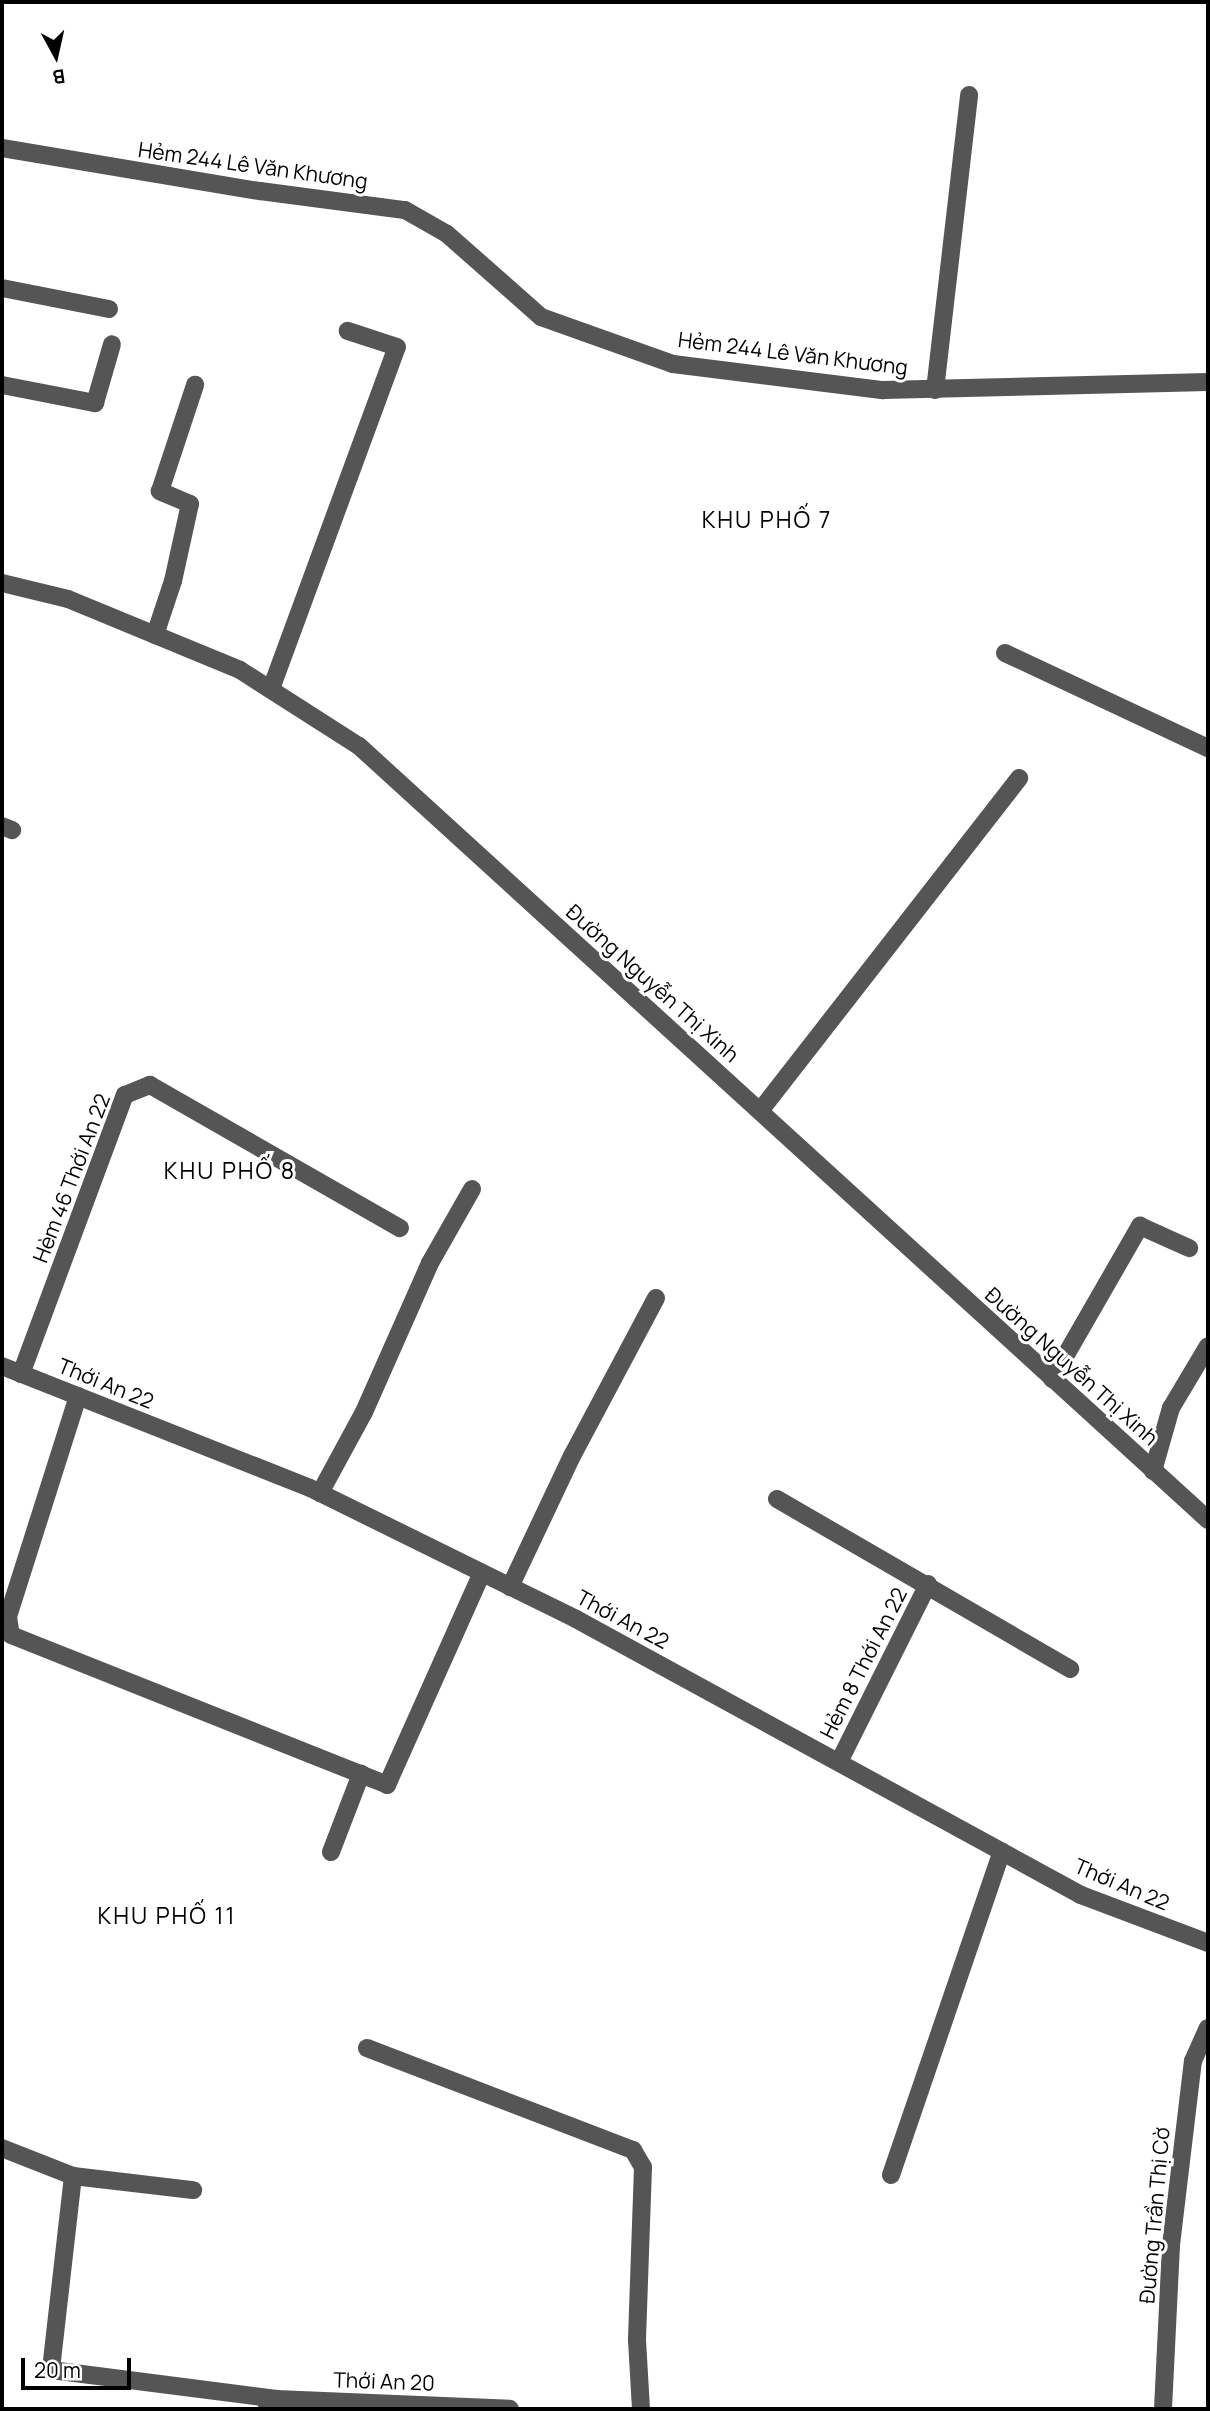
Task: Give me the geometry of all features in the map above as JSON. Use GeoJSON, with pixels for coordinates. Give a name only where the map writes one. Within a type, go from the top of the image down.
{"type":"FeatureCollection","features":[{"type":"Feature","properties":{"kind":"street"},"geometry":{"type":"LineString","coordinates":[[935,390],[969,95]]}},
{"type":"Feature","properties":{"kind":"street","name":"Hẻm 244 Lê Văn Khương"},"geometry":{"type":"LineString","coordinates":[[2,148],[260,191],[405,210],[447,234],[541,317],[673,364],[883,390],[1208,382]]}},
{"type":"Feature","properties":{"kind":"street"},"geometry":{"type":"LineString","coordinates":[[2,288],[109,309]]}},
{"type":"Feature","properties":{"kind":"street"},"geometry":{"type":"LineString","coordinates":[[271,689],[397,347],[348,331]]}},
{"type":"Feature","properties":{"kind":"street"},"geometry":{"type":"LineString","coordinates":[[2,385],[95,403],[112,344]]}},
{"type":"Feature","properties":{"kind":"street"},"geometry":{"type":"LineString","coordinates":[[155,635],[190,504],[160,491],[195,385]]}},
{"type":"Feature","properties":{"kind":"street","name":"Đường Nguyễn Thị Xinh"},"geometry":{"type":"LineString","coordinates":[[2,583],[68,599],[240,670],[359,746],[1208,1520]]}},
{"type":"Feature","properties":{"kind":"street"},"geometry":{"type":"LineString","coordinates":[[1005,653],[1208,748]]}},
{"type":"Feature","properties":{"kind":"street"},"geometry":{"type":"LineString","coordinates":[[760,1111],[1019,778]]}},
{"type":"Feature","properties":{"kind":"street","name":"Hèm 46 Thới An 22"},"geometry":{"type":"LineString","coordinates":[[21,1374],[125,1095],[137,1090],[150,1085],[400,1228]]}},
{"type":"Feature","properties":{"kind":"street"},"geometry":{"type":"LineString","coordinates":[[320,1493],[364,1412],[430,1263],[472,1189]]}},
{"type":"Feature","properties":{"kind":"street"},"geometry":{"type":"LineString","coordinates":[[1052,1379],[1140,1226],[1189,1248]]}},
{"type":"Feature","properties":{"kind":"street"},"geometry":{"type":"LineString","coordinates":[[510,1587],[572,1456],[656,1298]]}},
{"type":"Feature","properties":{"kind":"street"},"geometry":{"type":"LineString","coordinates":[[1153,1471],[1171,1408],[1208,1346]]}},
{"type":"Feature","properties":{"kind":"street","name":"Thới An 22"},"geometry":{"type":"LineString","coordinates":[[2,1366],[320,1493],[510,1587],[839,1762],[1081,1895],[1208,1943]]}},
{"type":"Feature","properties":{"kind":"street"},"geometry":{"type":"LineString","coordinates":[[78,1396],[8,1617],[11,1635],[387,1785],[482,1573]]}},
{"type":"Feature","properties":{"kind":"street","name":"Hẻm 8 Thới An 22"},"geometry":{"type":"LineString","coordinates":[[777,1499],[928,1584],[1070,1669]]}},
{"type":"Feature","properties":{"kind":"street","name":"Hẻm 8 Thới An 22"},"geometry":{"type":"LineString","coordinates":[[839,1762],[928,1584]]}},
{"type":"Feature","properties":{"kind":"street"},"geometry":{"type":"LineString","coordinates":[[331,1852],[361,1773]]}},
{"type":"Feature","properties":{"kind":"street"},"geometry":{"type":"LineString","coordinates":[[891,2175],[1002,1852]]}},
{"type":"Feature","properties":{"kind":"street","name":"Đường Trần Thị Cờ"},"geometry":{"type":"LineString","coordinates":[[1163,2409],[1171,2245],[1193,2061],[1208,2028]]}},
{"type":"Feature","properties":{"kind":"street"},"geometry":{"type":"LineString","coordinates":[[367,2048],[633,2150],[643,2168],[637,2327],[641,2409]]}},
{"type":"Feature","properties":{"kind":"street"},"geometry":{"type":"LineString","coordinates":[[2,2148],[73,2176],[193,2190]]}},
{"type":"Feature","properties":{"kind":"street","name":"Thới An 20"},"geometry":{"type":"LineString","coordinates":[[73,2176],[51,2370],[276,2399],[510,2409]]}},
{"type":"Feature","properties":{"kind":"street"},"geometry":{"type":"LineString","coordinates":[[260,2409],[276,2399]]}},
{"type":"Feature","properties":{"kind":"district","name":"KHU PHỐ 7"},"geometry":{"type":"Point","coordinates":[767,519]}},
{"type":"Feature","properties":{"kind":"district","name":"KHU PHỐ 8"},"geometry":{"type":"Point","coordinates":[230,1170]}},
{"type":"Feature","properties":{"kind":"district","name":"KHU PHỐ 11"},"geometry":{"type":"Point","coordinates":[167,1915]}}]}
